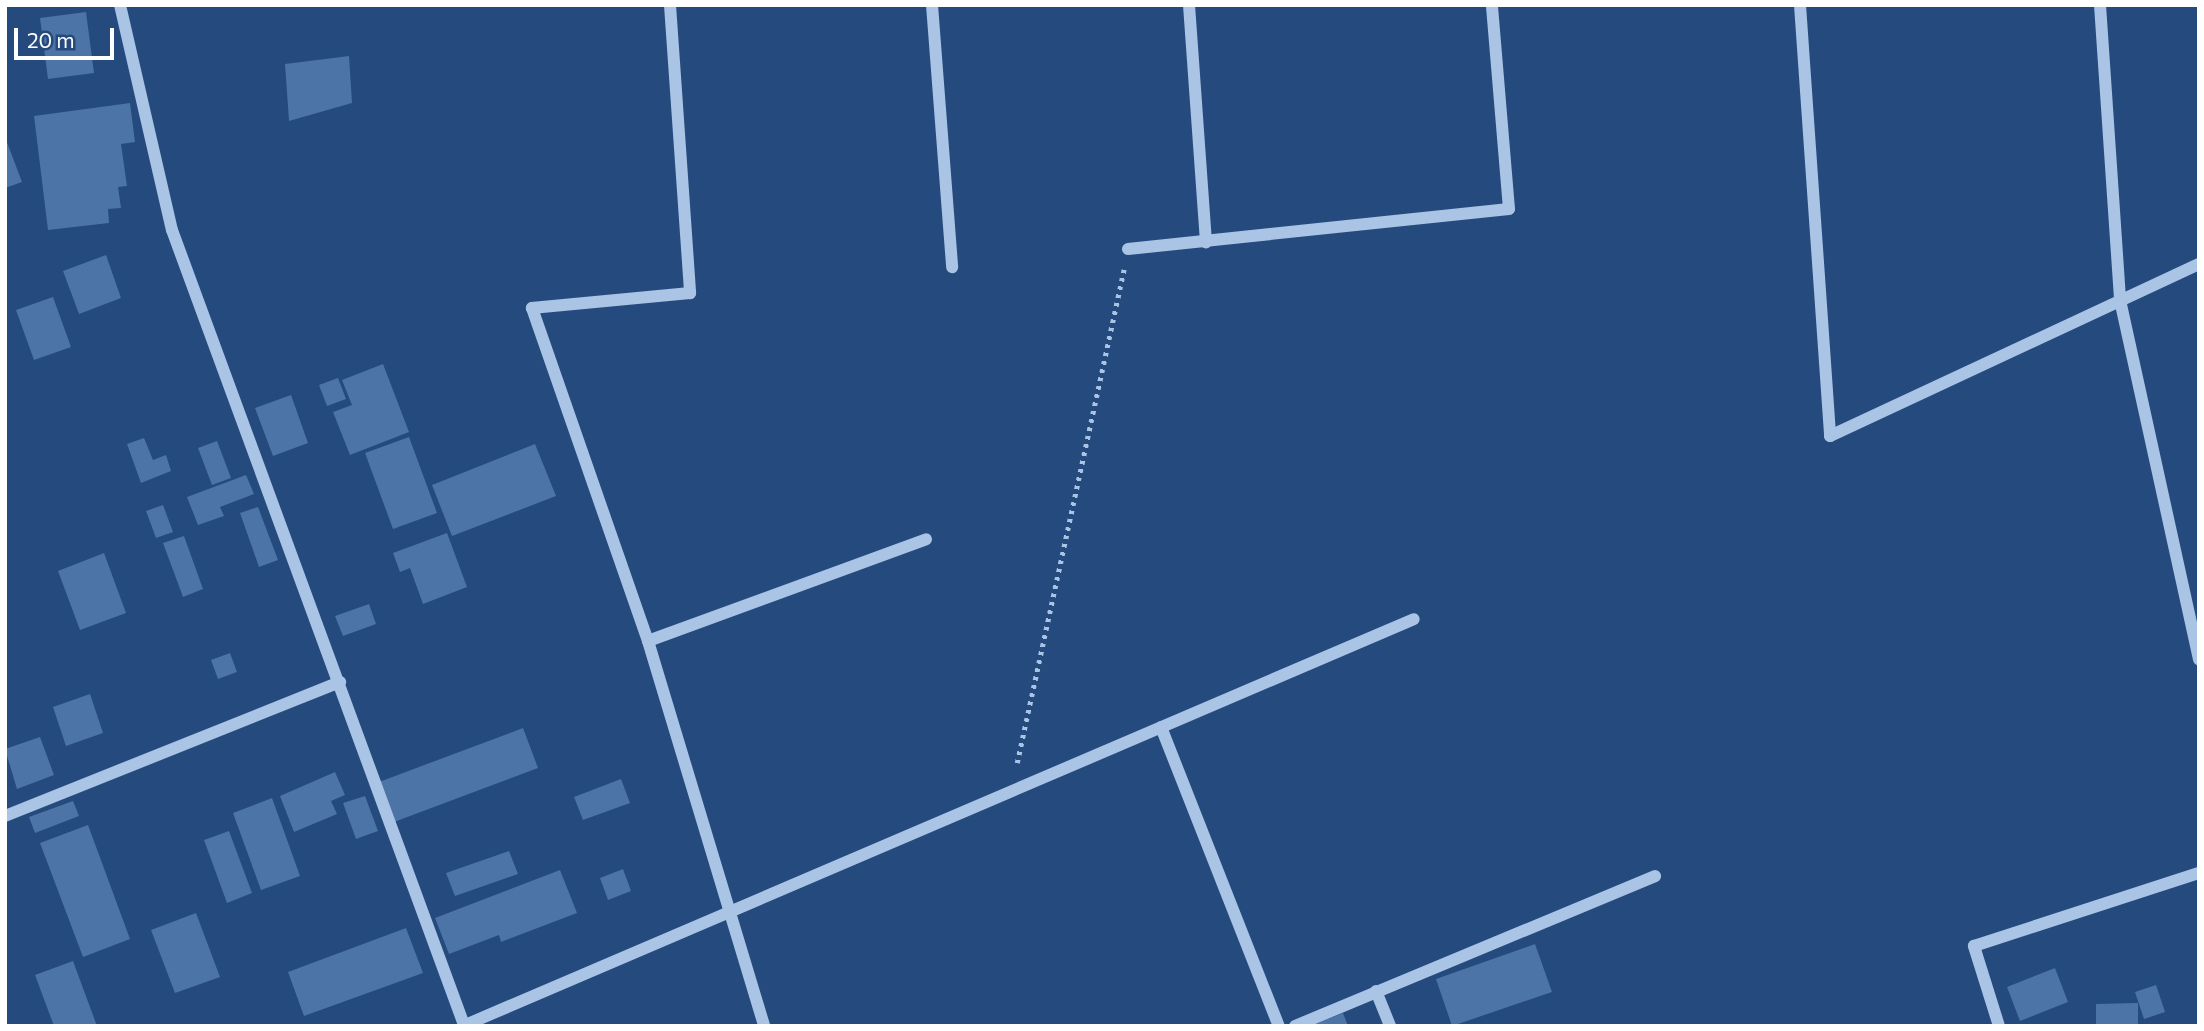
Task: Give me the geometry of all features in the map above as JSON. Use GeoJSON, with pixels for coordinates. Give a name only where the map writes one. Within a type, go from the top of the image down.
{"type":"FeatureCollection","features":[{"type":"Feature","properties":{"kind":"street"},"geometry":{"type":"LineString","coordinates":[[120,5],[172,230],[340,682],[463,1026],[1414,619]]}},
{"type":"Feature","properties":{"kind":"street"},"geometry":{"type":"LineString","coordinates":[[670,5],[690,293],[532,308],[648,642],[733,911],[764,1026]]}},
{"type":"Feature","properties":{"kind":"street"},"geometry":{"type":"LineString","coordinates":[[932,5],[951,267]]}},
{"type":"Feature","properties":{"kind":"street"},"geometry":{"type":"LineString","coordinates":[[1189,5],[1206,242]]}},
{"type":"Feature","properties":{"kind":"street"},"geometry":{"type":"LineString","coordinates":[[1128,249],[1510,209],[1492,5]]}},
{"type":"Feature","properties":{"kind":"street"},"geometry":{"type":"LineString","coordinates":[[1800,5],[1830,436],[2199,264]]}},
{"type":"Feature","properties":{"kind":"street"},"geometry":{"type":"LineString","coordinates":[[2099,5],[2120,300],[2199,659]]}},
{"type":"Feature","properties":{"kind":"street"},"geometry":{"type":"LineString","coordinates":[[648,642],[926,539]]}},
{"type":"Feature","properties":{"kind":"street"},"geometry":{"type":"LineString","coordinates":[[5,816],[340,682]]}},
{"type":"Feature","properties":{"kind":"street"},"geometry":{"type":"LineString","coordinates":[[1161,727],[1279,1026]]}},
{"type":"Feature","properties":{"kind":"street"},"geometry":{"type":"LineString","coordinates":[[1999,1026],[1974,946],[2199,873]]}},
{"type":"Feature","properties":{"kind":"street"},"geometry":{"type":"LineString","coordinates":[[1296,1026],[1655,876]]}},
{"type":"Feature","properties":{"kind":"street"},"geometry":{"type":"LineString","coordinates":[[1376,991],[1390,1026]]}},
{"type":"Feature","properties":{"kind":"path"},"geometry":{"type":"LineString","coordinates":[[1010,791],[1128,249]]}},
{"type":"Feature","properties":{"kind":"building"},"geometry":{"type":"Polygon","coordinates":[[[86,12],[94,73],[48,79],[40,18],[86,12]]]}},
{"type":"Feature","properties":{"kind":"building"},"geometry":{"type":"Polygon","coordinates":[[[349,56],[352,103],[289,121],[285,64],[349,56]]]}},
{"type":"Feature","properties":{"kind":"building"},"geometry":{"type":"Polygon","coordinates":[[[130,103],[135,142],[121,144],[127,186],[118,187],[121,208],[108,209],[109,223],[48,230],[34,116],[130,103]]]}},
{"type":"Feature","properties":{"kind":"building"},"geometry":{"type":"Polygon","coordinates":[[[5,137],[22,182],[5,188],[5,137]]]}},
{"type":"Feature","properties":{"kind":"building"},"geometry":{"type":"Polygon","coordinates":[[[106,255],[121,298],[79,314],[63,271],[106,255]]]}},
{"type":"Feature","properties":{"kind":"building"},"geometry":{"type":"Polygon","coordinates":[[[53,297],[71,347],[34,360],[16,310],[53,297]]]}},
{"type":"Feature","properties":{"kind":"building"},"geometry":{"type":"Polygon","coordinates":[[[383,364],[409,432],[350,455],[333,412],[352,405],[342,380],[383,364]]]}},
{"type":"Feature","properties":{"kind":"building"},"geometry":{"type":"Polygon","coordinates":[[[338,378],[346,399],[327,406],[319,385],[338,378]]]}},
{"type":"Feature","properties":{"kind":"building"},"geometry":{"type":"Polygon","coordinates":[[[291,395],[308,443],[273,456],[255,408],[291,395]]]}},
{"type":"Feature","properties":{"kind":"building"},"geometry":{"type":"Polygon","coordinates":[[[409,437],[437,513],[393,529],[365,453],[409,437]]]}},
{"type":"Feature","properties":{"kind":"building"},"geometry":{"type":"Polygon","coordinates":[[[144,438],[153,460],[166,455],[171,471],[141,483],[127,444],[144,438]]]}},
{"type":"Feature","properties":{"kind":"building"},"geometry":{"type":"Polygon","coordinates":[[[217,441],[231,478],[212,485],[198,448],[217,441]]]}},
{"type":"Feature","properties":{"kind":"building"},"geometry":{"type":"Polygon","coordinates":[[[535,444],[556,496],[452,536],[432,485],[535,444]]]}},
{"type":"Feature","properties":{"kind":"building"},"geometry":{"type":"Polygon","coordinates":[[[246,475],[254,494],[220,507],[224,516],[198,525],[187,497],[246,475]]]}},
{"type":"Feature","properties":{"kind":"building"},"geometry":{"type":"Polygon","coordinates":[[[163,505],[173,532],[156,538],[146,511],[163,505]]]}},
{"type":"Feature","properties":{"kind":"building"},"geometry":{"type":"Polygon","coordinates":[[[258,507],[278,560],[259,567],[240,513],[258,507]]]}},
{"type":"Feature","properties":{"kind":"building"},"geometry":{"type":"Polygon","coordinates":[[[447,533],[467,587],[423,604],[410,568],[400,572],[393,553],[447,533]]]}},
{"type":"Feature","properties":{"kind":"building"},"geometry":{"type":"Polygon","coordinates":[[[184,536],[203,589],[183,597],[163,543],[184,536]]]}},
{"type":"Feature","properties":{"kind":"building"},"geometry":{"type":"Polygon","coordinates":[[[104,553],[126,613],[80,630],[58,571],[104,553]]]}},
{"type":"Feature","properties":{"kind":"building"},"geometry":{"type":"Polygon","coordinates":[[[369,604],[376,624],[343,636],[335,616],[369,604]]]}},
{"type":"Feature","properties":{"kind":"building"},"geometry":{"type":"Polygon","coordinates":[[[230,653],[237,672],[218,679],[211,660],[230,653]]]}},
{"type":"Feature","properties":{"kind":"building"},"geometry":{"type":"Polygon","coordinates":[[[90,694],[103,733],[66,746],[53,707],[90,694]]]}},
{"type":"Feature","properties":{"kind":"building"},"geometry":{"type":"Polygon","coordinates":[[[523,728],[538,768],[394,822],[379,782],[523,728]]]}},
{"type":"Feature","properties":{"kind":"building"},"geometry":{"type":"Polygon","coordinates":[[[40,737],[54,775],[17,789],[5,749],[40,737]]]}},
{"type":"Feature","properties":{"kind":"building"},"geometry":{"type":"Polygon","coordinates":[[[335,772],[345,795],[331,801],[337,814],[294,832],[280,796],[335,772]]]}},
{"type":"Feature","properties":{"kind":"building"},"geometry":{"type":"Polygon","coordinates":[[[621,779],[630,803],[583,820],[574,797],[621,779]]]}},
{"type":"Feature","properties":{"kind":"building"},"geometry":{"type":"Polygon","coordinates":[[[365,796],[378,831],[356,839],[343,803],[365,796]]]}},
{"type":"Feature","properties":{"kind":"building"},"geometry":{"type":"Polygon","coordinates":[[[272,798],[300,876],[261,890],[233,813],[272,798]]]}},
{"type":"Feature","properties":{"kind":"building"},"geometry":{"type":"Polygon","coordinates":[[[73,801],[79,816],[35,833],[29,817],[73,801]]]}},
{"type":"Feature","properties":{"kind":"building"},"geometry":{"type":"Polygon","coordinates":[[[88,825],[130,939],[83,957],[40,843],[88,825]]]}},
{"type":"Feature","properties":{"kind":"building"},"geometry":{"type":"Polygon","coordinates":[[[229,831],[252,893],[227,903],[204,840],[229,831]]]}},
{"type":"Feature","properties":{"kind":"building"},"geometry":{"type":"Polygon","coordinates":[[[509,851],[518,874],[455,896],[446,873],[509,851]]]}},
{"type":"Feature","properties":{"kind":"building"},"geometry":{"type":"Polygon","coordinates":[[[623,869],[631,891],[608,900],[600,878],[623,869]]]}},
{"type":"Feature","properties":{"kind":"building"},"geometry":{"type":"Polygon","coordinates":[[[560,870],[577,913],[501,942],[499,935],[449,954],[435,918],[560,870]]]}},
{"type":"Feature","properties":{"kind":"building"},"geometry":{"type":"Polygon","coordinates":[[[196,913],[220,977],[175,993],[151,930],[196,913]]]}},
{"type":"Feature","properties":{"kind":"building"},"geometry":{"type":"Polygon","coordinates":[[[406,928],[423,973],[304,1016],[288,972],[406,928]]]}},
{"type":"Feature","properties":{"kind":"building"},"geometry":{"type":"Polygon","coordinates":[[[1535,944],[1552,992],[1452,1026],[1436,979],[1535,944]]]}},
{"type":"Feature","properties":{"kind":"building"},"geometry":{"type":"Polygon","coordinates":[[[73,961],[97,1026],[54,1026],[35,975],[73,961]]]}},
{"type":"Feature","properties":{"kind":"building"},"geometry":{"type":"Polygon","coordinates":[[[2055,968],[2068,1002],[2020,1021],[2007,987],[2055,968]]]}},
{"type":"Feature","properties":{"kind":"building"},"geometry":{"type":"Polygon","coordinates":[[[2156,985],[2165,1012],[2144,1019],[2135,992],[2156,985]]]}},
{"type":"Feature","properties":{"kind":"building"},"geometry":{"type":"Polygon","coordinates":[[[2138,1003],[2138,1026],[2096,1026],[2096,1004],[2138,1003]]]}},
{"type":"Feature","properties":{"kind":"building"},"geometry":{"type":"Polygon","coordinates":[[[1343,1013],[1348,1026],[1310,1026],[1343,1013]]]}}]}
